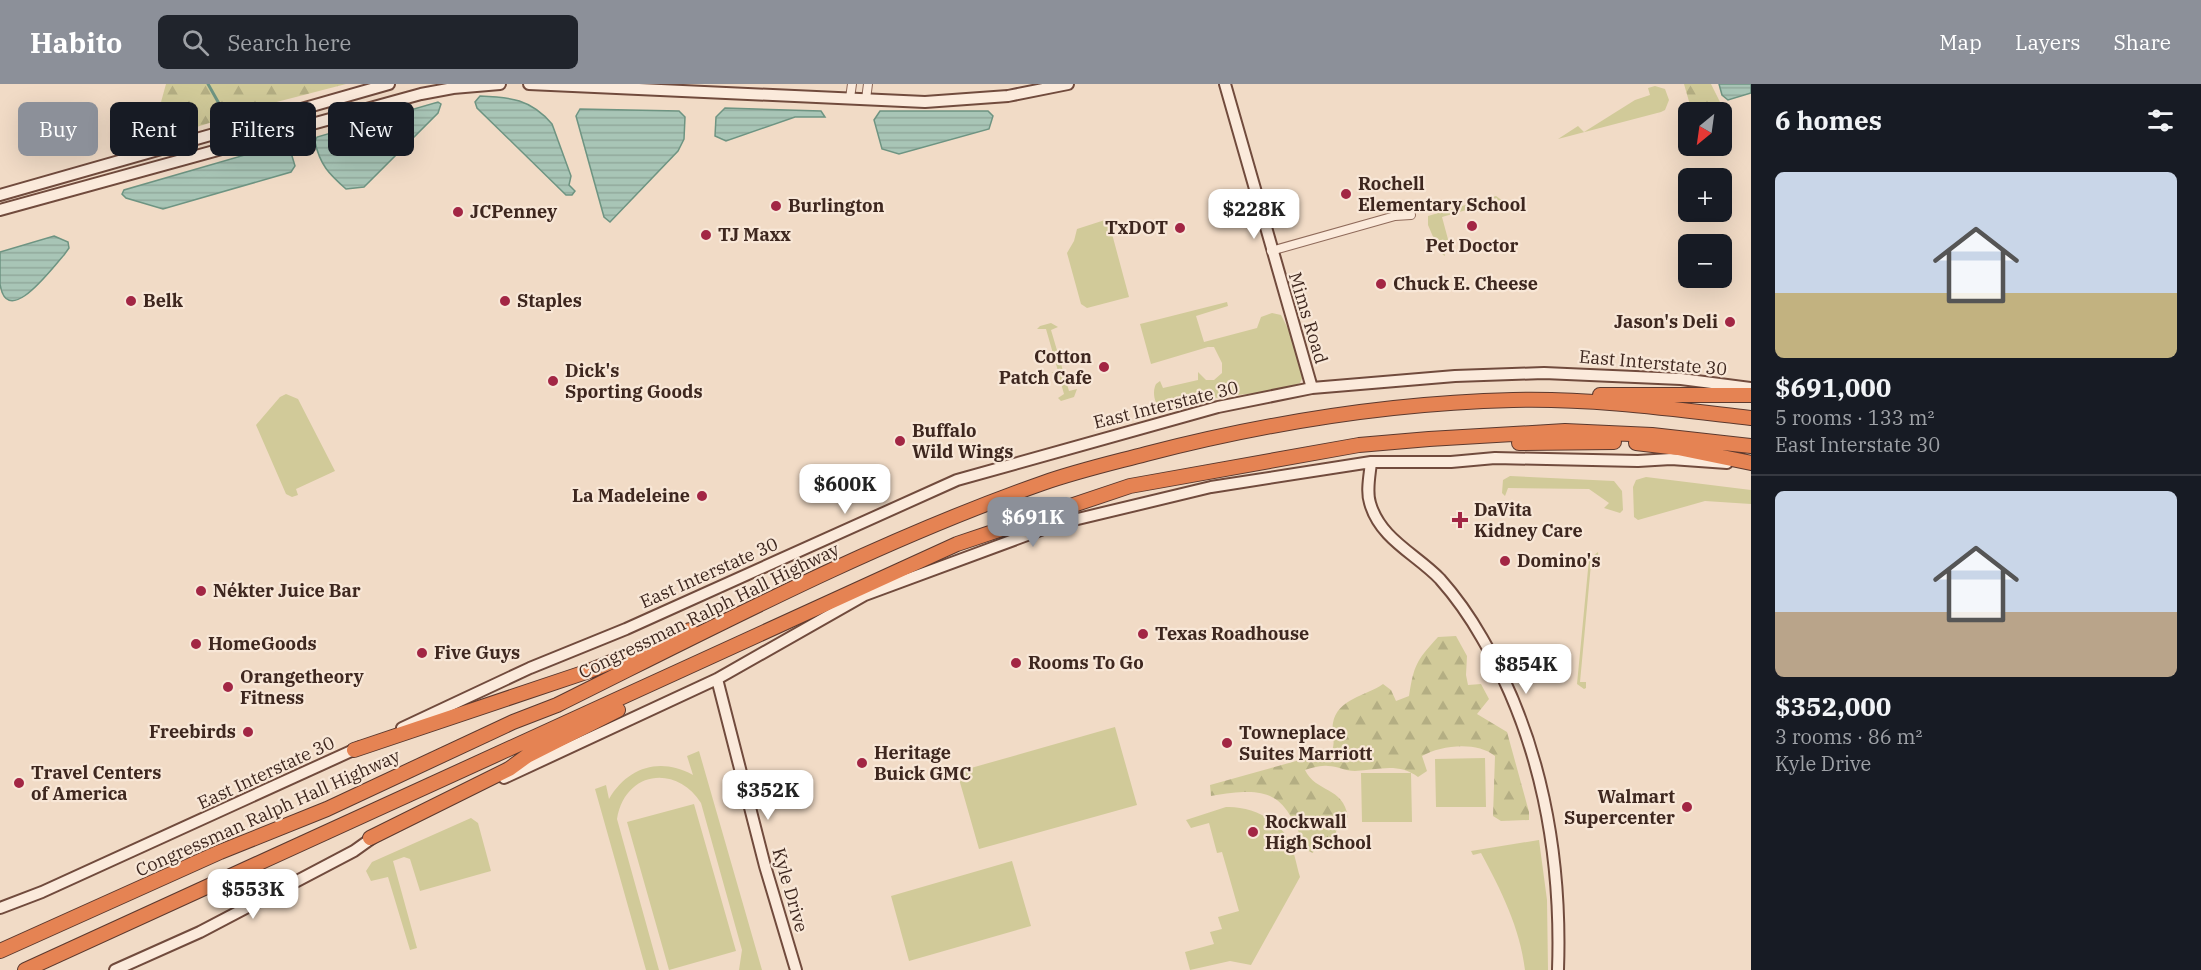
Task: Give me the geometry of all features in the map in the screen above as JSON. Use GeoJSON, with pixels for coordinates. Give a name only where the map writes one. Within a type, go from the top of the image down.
{"type":"FeatureCollection","features":[{"type":"Feature","properties":{"kind":"highway"},"geometry":{"type":"LineString","coordinates":[[1436,404],[1524,395],[1751,395]]}},
{"type":"Feature","properties":{"kind":"highway","name":"Congressman Ralph Hall Highway"},"geometry":{"type":"LineString","coordinates":[[0,951],[220,852],[327,809],[513,722],[556,705],[893,541],[1044,483],[1086,470],[1182,444],[1269,425],[1436,404],[1514,400],[1582,401],[1751,418]]}},
{"type":"Feature","properties":{"kind":"highway"},"geometry":{"type":"LineString","coordinates":[[25,970],[656,683],[792,617],[957,544],[1131,486],[1359,445],[1565,431],[1652,435],[1751,446]]}},
{"type":"Feature","properties":{"kind":"highway"},"geometry":{"type":"LineString","coordinates":[[1313,453],[1354,453],[1439,444],[1627,442],[1678,447],[1751,464]]}},
{"type":"Feature","properties":{"kind":"highway"},"geometry":{"type":"LineString","coordinates":[[354,750],[589,671],[778,595]]}},
{"type":"Feature","properties":{"kind":"highway"},"geometry":{"type":"LineString","coordinates":[[370,838],[508,769],[527,756],[619,709],[656,683]]}},
{"type":"Feature","properties":{"kind":"main road"},"geometry":{"type":"LineString","coordinates":[[316,104],[389,84]]}},
{"type":"Feature","properties":{"kind":"main road"},"geometry":{"type":"LineString","coordinates":[[316,124],[452,86],[501,84]]}},
{"type":"Feature","properties":{"kind":"main road"},"geometry":{"type":"LineString","coordinates":[[529,84],[866,99],[962,100],[1008,96],[1068,84]]}},
{"type":"Feature","properties":{"kind":"main road","name":"Mims Road"},"geometry":{"type":"LineString","coordinates":[[1225,84],[1312,388]]}},
{"type":"Feature","properties":{"kind":"main road"},"geometry":{"type":"LineString","coordinates":[[0,195],[210,134]]}},
{"type":"Feature","properties":{"kind":"main road"},"geometry":{"type":"LineString","coordinates":[[0,210],[210,152]]}},
{"type":"Feature","properties":{"kind":"main road"},"geometry":{"type":"LineString","coordinates":[[97,167],[101,182]]}},
{"type":"Feature","properties":{"kind":"main road"},"geometry":{"type":"LineString","coordinates":[[34,185],[38,199]]}},
{"type":"Feature","properties":{"kind":"main road","name":"East Interstate 30"},"geometry":{"type":"LineString","coordinates":[[0,908],[42,892],[530,668],[626,628],[957,480],[1152,424],[1218,407],[1312,388],[1455,376],[1544,373],[1681,379],[1751,388]]}},
{"type":"Feature","properties":{"kind":"main road"},"geometry":{"type":"LineString","coordinates":[[115,970],[200,932],[354,851],[370,838],[477,792],[717,679],[865,595],[1057,524],[1211,487],[1371,462],[1450,462],[1495,458],[1638,461],[1671,459],[1751,464]]}},
{"type":"Feature","properties":{"kind":"main road"},"geometry":{"type":"LineString","coordinates":[[1371,462],[1369,502],[1377,518],[1404,551],[1440,579],[1466,612],[1501,675],[1520,717],[1542,789],[1550,830],[1558,909],[1558,970]]}},
{"type":"Feature","properties":{"kind":"main road","name":"Kyle Drive"},"geometry":{"type":"LineString","coordinates":[[717,679],[796,970]]}},
{"type":"Feature","properties":{"kind":"street"},"geometry":{"type":"LineString","coordinates":[[850,98],[852,84]]}},
{"type":"Feature","properties":{"kind":"street"},"geometry":{"type":"LineString","coordinates":[[866,99],[868,84]]}},
{"type":"Feature","properties":{"kind":"street"},"geometry":{"type":"LineString","coordinates":[[1271,251],[1395,216],[1411,214]]}},
{"type":"Feature","properties":{"kind":"green space"},"geometry":{"type":"Polygon","coordinates":[[[166,84],[346,84],[277,102],[210,102],[210,123],[198,127],[198,102],[161,102],[166,84]]]}},
{"type":"Feature","properties":{"kind":"green space"},"geometry":{"type":"Polygon","coordinates":[[[1684,84],[1711,84],[1720,102],[1689,102],[1684,84]]]}},
{"type":"Feature","properties":{"kind":"green space"},"geometry":{"type":"Polygon","coordinates":[[[1655,86],[1665,89],[1669,100],[1665,110],[1661,112],[1558,139],[1578,126],[1584,132],[1635,100],[1650,95],[1648,88],[1655,86]]]}},
{"type":"Feature","properties":{"kind":"green space"},"geometry":{"type":"Polygon","coordinates":[[[1496,196],[1503,201],[1498,203],[1497,198],[1493,199],[1494,202],[1442,217],[1449,243],[1443,245],[1445,256],[1440,253],[1428,225],[1428,216],[1496,196]]]}},
{"type":"Feature","properties":{"kind":"green space"},"geometry":{"type":"Polygon","coordinates":[[[1108,219],[1129,297],[1087,308],[1081,304],[1067,253],[1074,241],[1077,229],[1108,219]]]}},
{"type":"Feature","properties":{"kind":"green space"},"geometry":{"type":"Polygon","coordinates":[[[1227,302],[1228,306],[1196,316],[1204,342],[1257,328],[1261,317],[1272,313],[1281,315],[1304,360],[1306,370],[1300,383],[1279,391],[1226,396],[1162,409],[1154,398],[1156,384],[1160,381],[1163,388],[1198,380],[1198,372],[1206,380],[1214,380],[1222,373],[1222,363],[1214,347],[1208,347],[1151,364],[1140,324],[1227,302]]]}},
{"type":"Feature","properties":{"kind":"green space"},"geometry":{"type":"Polygon","coordinates":[[[1051,323],[1058,327],[1051,330],[1069,391],[1077,389],[1074,397],[1061,401],[1058,398],[1064,394],[1058,373],[1051,373],[1058,371],[1046,329],[1037,329],[1051,323]]]}},
{"type":"Feature","properties":{"kind":"green space"},"geometry":{"type":"Polygon","coordinates":[[[286,394],[298,399],[335,471],[296,489],[298,495],[292,497],[286,494],[256,425],[280,397],[286,394]]]}},
{"type":"Feature","properties":{"kind":"green space"},"geometry":{"type":"Polygon","coordinates":[[[1510,476],[1614,481],[1622,491],[1623,510],[1620,513],[1604,508],[1609,503],[1589,489],[1508,488],[1505,496],[1502,493],[1503,480],[1510,476]]]}},
{"type":"Feature","properties":{"kind":"green space"},"geometry":{"type":"Polygon","coordinates":[[[1646,477],[1751,490],[1751,504],[1705,501],[1638,520],[1634,517],[1633,487],[1636,480],[1646,477]]]}},
{"type":"Feature","properties":{"kind":"green space"},"geometry":{"type":"Polygon","coordinates":[[[1598,552],[1599,561],[1591,564],[1580,682],[1586,682],[1584,689],[1577,684],[1589,559],[1598,552]]]}},
{"type":"Feature","properties":{"kind":"green space"},"geometry":{"type":"Polygon","coordinates":[[[1456,636],[1467,656],[1468,685],[1481,684],[1489,699],[1477,714],[1507,732],[1529,812],[1529,820],[1501,821],[1493,816],[1495,756],[1479,748],[1459,746],[1439,749],[1422,756],[1427,771],[1418,777],[1395,768],[1355,771],[1325,766],[1305,770],[1316,783],[1341,800],[1348,817],[1336,831],[1338,841],[1328,848],[1321,841],[1316,842],[1313,853],[1306,850],[1290,816],[1273,798],[1262,793],[1248,792],[1211,796],[1210,785],[1332,751],[1333,723],[1340,708],[1383,684],[1391,690],[1396,701],[1409,696],[1417,664],[1425,652],[1438,637],[1456,636]]]}},
{"type":"Feature","properties":{"kind":"green space"},"geometry":{"type":"Polygon","coordinates":[[[1115,727],[1137,805],[979,849],[957,772],[1115,727]]]}},
{"type":"Feature","properties":{"kind":"green space"},"geometry":{"type":"Polygon","coordinates":[[[699,751],[762,970],[739,970],[742,950],[701,803],[691,791],[678,782],[666,778],[653,778],[630,791],[622,803],[617,819],[659,970],[646,970],[595,789],[606,785],[609,799],[626,779],[646,768],[657,766],[681,770],[693,775],[687,756],[699,751]]]}},
{"type":"Feature","properties":{"kind":"green space"},"geometry":{"type":"Polygon","coordinates":[[[1485,758],[1486,807],[1436,807],[1435,759],[1485,758]]]}},
{"type":"Feature","properties":{"kind":"green space"},"geometry":{"type":"Polygon","coordinates":[[[1361,773],[1411,773],[1412,822],[1362,822],[1361,773]]]}},
{"type":"Feature","properties":{"kind":"green space"},"geometry":{"type":"Polygon","coordinates":[[[694,804],[736,951],[669,970],[627,822],[694,804]]]}},
{"type":"Feature","properties":{"kind":"green space"},"geometry":{"type":"Polygon","coordinates":[[[1226,807],[1252,811],[1276,824],[1289,841],[1300,877],[1251,965],[1230,961],[1190,970],[1185,952],[1214,944],[1210,932],[1222,929],[1218,917],[1239,911],[1222,852],[1217,853],[1209,823],[1191,828],[1186,820],[1226,807]]]}},
{"type":"Feature","properties":{"kind":"green space"},"geometry":{"type":"Polygon","coordinates":[[[471,818],[478,823],[491,871],[420,891],[410,859],[404,857],[393,861],[417,948],[410,950],[388,877],[371,881],[366,871],[372,862],[471,818]]]}},
{"type":"Feature","properties":{"kind":"green space"},"geometry":{"type":"Polygon","coordinates":[[[1539,840],[1547,900],[1548,970],[1525,970],[1519,939],[1502,895],[1481,853],[1473,855],[1471,851],[1539,840]]]}},
{"type":"Feature","properties":{"kind":"green space"},"geometry":{"type":"Polygon","coordinates":[[[1012,861],[1031,926],[909,961],[891,896],[1012,861]]]}},
{"type":"Feature","properties":{"kind":"shaded area"},"geometry":{"type":"Polygon","coordinates":[[[1719,84],[1751,84],[1751,93],[1728,100],[1722,95],[1719,84]]]}},
{"type":"Feature","properties":{"kind":"shaded area"},"geometry":{"type":"Polygon","coordinates":[[[480,96],[501,97],[528,104],[552,124],[571,176],[569,185],[575,191],[572,195],[566,195],[477,108],[475,102],[480,96]]]}},
{"type":"Feature","properties":{"kind":"shaded area"},"geometry":{"type":"Polygon","coordinates":[[[438,102],[441,104],[438,113],[414,137],[414,109],[438,102]]]}},
{"type":"Feature","properties":{"kind":"shaded area"},"geometry":{"type":"Polygon","coordinates":[[[725,108],[821,111],[825,117],[795,117],[726,141],[715,136],[716,117],[725,108]]]}},
{"type":"Feature","properties":{"kind":"shaded area"},"geometry":{"type":"Polygon","coordinates":[[[580,109],[679,111],[685,117],[684,139],[678,151],[610,222],[604,217],[576,116],[580,109]]]}},
{"type":"Feature","properties":{"kind":"shaded area"},"geometry":{"type":"Polygon","coordinates":[[[880,111],[988,111],[993,116],[989,129],[899,154],[882,149],[874,120],[880,111]]]}},
{"type":"Feature","properties":{"kind":"shaded area"},"geometry":{"type":"Polygon","coordinates":[[[328,134],[328,156],[395,156],[364,187],[346,189],[330,174],[323,163],[316,146],[317,137],[328,134]]]}},
{"type":"Feature","properties":{"kind":"shaded area"},"geometry":{"type":"Polygon","coordinates":[[[242,156],[292,156],[295,166],[291,172],[163,209],[126,198],[122,194],[124,190],[242,156]]]}},
{"type":"Feature","properties":{"kind":"shaded area"},"geometry":{"type":"Polygon","coordinates":[[[54,236],[68,242],[69,248],[64,255],[30,292],[11,301],[4,296],[0,284],[0,252],[54,236]]]}},
{"type":"Feature","properties":{"kind":"waterway"},"geometry":{"type":"LineString","coordinates":[[208,84],[218,102]]}},
{"type":"Feature","properties":{"kind":"place","name":"Rochell Elementary School"},"geometry":{"type":"Point","coordinates":[1346,194]}},
{"type":"Feature","properties":{"kind":"place","name":"Burlington"},"geometry":{"type":"Point","coordinates":[776,206]}},
{"type":"Feature","properties":{"kind":"place","name":"JCPenney"},"geometry":{"type":"Point","coordinates":[458,212]}},
{"type":"Feature","properties":{"kind":"place","name":"Pet Doctor"},"geometry":{"type":"Point","coordinates":[1472,226]}},
{"type":"Feature","properties":{"kind":"place","name":"TxDOT"},"geometry":{"type":"Point","coordinates":[1180,228]}},
{"type":"Feature","properties":{"kind":"place","name":"TJ Maxx"},"geometry":{"type":"Point","coordinates":[706,235]}},
{"type":"Feature","properties":{"kind":"place","name":"Chuck E. Cheese"},"geometry":{"type":"Point","coordinates":[1381,284]}},
{"type":"Feature","properties":{"kind":"place","name":"Belk"},"geometry":{"type":"Point","coordinates":[131,301]}},
{"type":"Feature","properties":{"kind":"place","name":"Staples"},"geometry":{"type":"Point","coordinates":[505,301]}},
{"type":"Feature","properties":{"kind":"place","name":"Jason's Deli"},"geometry":{"type":"Point","coordinates":[1730,322]}},
{"type":"Feature","properties":{"kind":"place","name":"Cotton Patch Cafe"},"geometry":{"type":"Point","coordinates":[1104,367]}},
{"type":"Feature","properties":{"kind":"place","name":"Dick's Sporting Goods"},"geometry":{"type":"Point","coordinates":[553,381]}},
{"type":"Feature","properties":{"kind":"place","name":"Buffalo Wild Wings"},"geometry":{"type":"Point","coordinates":[900,441]}},
{"type":"Feature","properties":{"kind":"place","name":"La Madeleine"},"geometry":{"type":"Point","coordinates":[702,496]}},
{"type":"Feature","properties":{"kind":"place","name":"DaVita Kidney Care"},"geometry":{"type":"Point","coordinates":[1460,520]}},
{"type":"Feature","properties":{"kind":"place","name":"Domino's"},"geometry":{"type":"Point","coordinates":[1505,561]}},
{"type":"Feature","properties":{"kind":"place","name":"Nékter Juice Bar"},"geometry":{"type":"Point","coordinates":[201,591]}},
{"type":"Feature","properties":{"kind":"place","name":"Texas Roadhouse"},"geometry":{"type":"Point","coordinates":[1143,634]}},
{"type":"Feature","properties":{"kind":"place","name":"HomeGoods"},"geometry":{"type":"Point","coordinates":[196,644]}},
{"type":"Feature","properties":{"kind":"place","name":"Five Guys"},"geometry":{"type":"Point","coordinates":[422,653]}},
{"type":"Feature","properties":{"kind":"place","name":"Rooms To Go"},"geometry":{"type":"Point","coordinates":[1016,663]}},
{"type":"Feature","properties":{"kind":"place","name":"Orangetheory Fitness"},"geometry":{"type":"Point","coordinates":[228,687]}},
{"type":"Feature","properties":{"kind":"place","name":"Freebirds"},"geometry":{"type":"Point","coordinates":[248,732]}},
{"type":"Feature","properties":{"kind":"place","name":"Towneplace Suites Marriott"},"geometry":{"type":"Point","coordinates":[1227,743]}},
{"type":"Feature","properties":{"kind":"place","name":"Heritage Buick GMC"},"geometry":{"type":"Point","coordinates":[862,763]}},
{"type":"Feature","properties":{"kind":"place","name":"Travel Centers of America"},"geometry":{"type":"Point","coordinates":[19,783]}},
{"type":"Feature","properties":{"kind":"place","name":"Walmart Supercenter"},"geometry":{"type":"Point","coordinates":[1687,807]}},
{"type":"Feature","properties":{"kind":"place","name":"Rockwall High School"},"geometry":{"type":"Point","coordinates":[1253,832]}}]}
